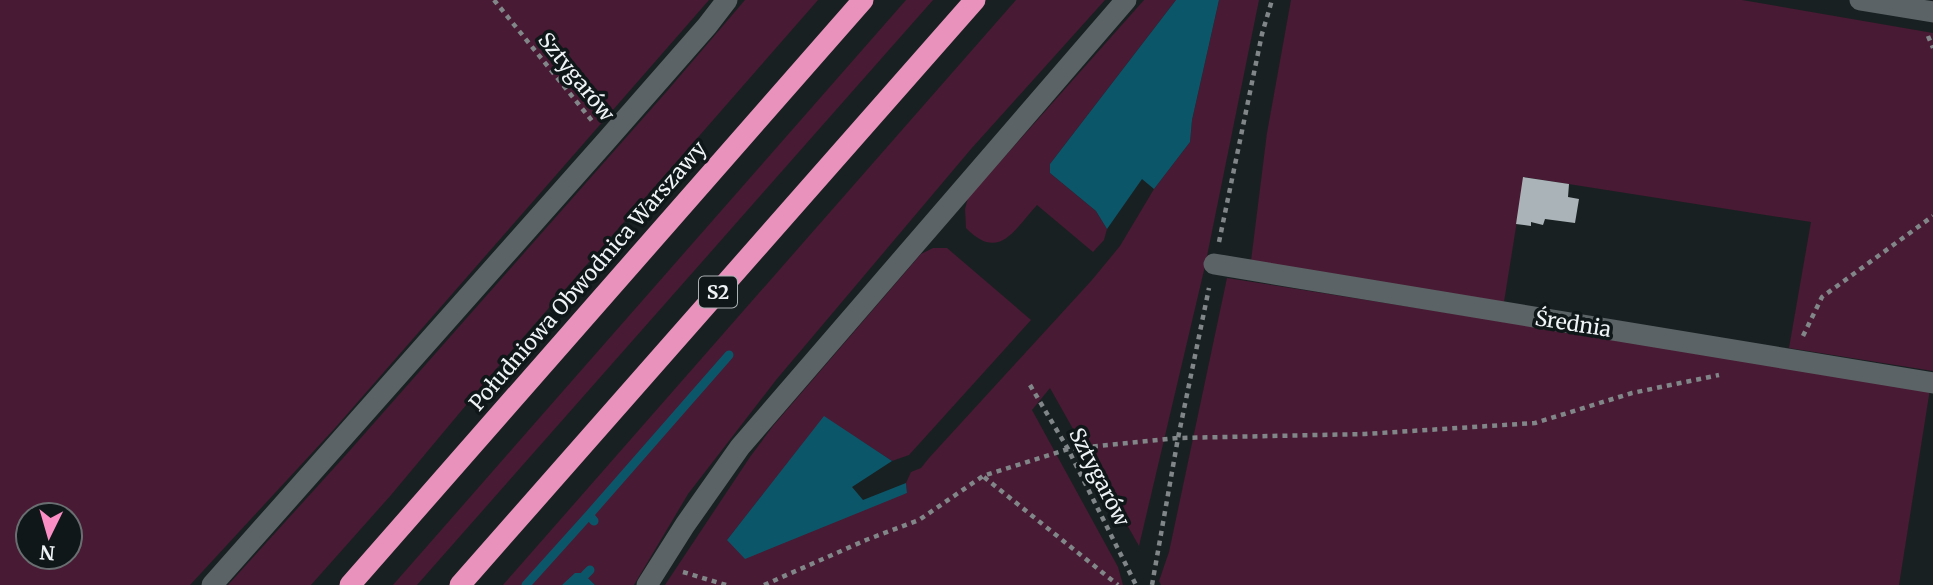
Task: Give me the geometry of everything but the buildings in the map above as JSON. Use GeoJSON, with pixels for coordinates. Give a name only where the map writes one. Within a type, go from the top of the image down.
{"type":"FeatureCollection","features":[{"type":"Feature","properties":{"kind":"highway","name":"Południowa Obwodnica Warszawy"},"geometry":{"type":"LineString","coordinates":[[350,585],[863,0]]}},
{"type":"Feature","properties":{"kind":"highway","name":"S2"},"geometry":{"type":"LineString","coordinates":[[460,585],[975,0]]}},
{"type":"Feature","properties":{"kind":"street"},"geometry":{"type":"LineString","coordinates":[[212,585],[607,140],[727,0]]}},
{"type":"Feature","properties":{"kind":"street"},"geometry":{"type":"LineString","coordinates":[[647,585],[740,447],[1126,0]]}},
{"type":"Feature","properties":{"kind":"street"},"geometry":{"type":"LineString","coordinates":[[1860,0],[1933,12]]}},
{"type":"Feature","properties":{"kind":"street","name":"Średnia"},"geometry":{"type":"LineString","coordinates":[[1214,264],[1933,383]]}},
{"type":"Feature","properties":{"kind":"path","name":"Sztygarów"},"geometry":{"type":"LineString","coordinates":[[494,0],[607,140]]}},
{"type":"Feature","properties":{"kind":"path"},"geometry":{"type":"LineString","coordinates":[[1791,360],[1822,297],[1933,216]]}},
{"type":"Feature","properties":{"kind":"path"},"geometry":{"type":"LineString","coordinates":[[764,585],[919,520],[983,476],[1068,449],[1178,438],[1365,434],[1535,423],[1632,393],[1724,374]]}},
{"type":"Feature","properties":{"kind":"path","name":"Sztygarów"},"geometry":{"type":"LineString","coordinates":[[1030,385],[1068,449],[1136,585]]}},
{"type":"Feature","properties":{"kind":"path"},"geometry":{"type":"LineString","coordinates":[[983,476],[1118,585]]}},
{"type":"Feature","properties":{"kind":"path"},"geometry":{"type":"LineString","coordinates":[[659,565],[726,585]]}},
{"type":"Feature","properties":{"kind":"shaded area"},"geometry":{"type":"Polygon","coordinates":[[[0,0],[709,0],[335,428],[190,585],[0,585],[0,0]]]}},
{"type":"Feature","properties":{"kind":"shaded area"},"geometry":{"type":"Polygon","coordinates":[[[745,0],[818,0],[311,585],[228,585],[344,457],[745,0]]]}},
{"type":"Feature","properties":{"kind":"shaded area"},"geometry":{"type":"Polygon","coordinates":[[[906,0],[933,0],[417,585],[393,585],[906,0]]]}},
{"type":"Feature","properties":{"kind":"shaded area"},"geometry":{"type":"Polygon","coordinates":[[[1016,0],[1105,0],[971,149],[776,380],[688,494],[634,585],[595,585],[583,573],[562,585],[503,585],[1016,0]]]}},
{"type":"Feature","properties":{"kind":"shaded area"},"geometry":{"type":"Polygon","coordinates":[[[1144,0],[1176,0],[1050,164],[1050,173],[1096,211],[1107,229],[1104,240],[1093,252],[1037,205],[1005,239],[988,242],[978,238],[966,228],[965,209],[968,198],[1144,0]]]}},
{"type":"Feature","properties":{"kind":"shaded area"},"geometry":{"type":"Polygon","coordinates":[[[1219,0],[1259,0],[1205,266],[1139,546],[1050,388],[1032,410],[1118,567],[1123,585],[665,585],[773,426],[921,254],[933,248],[947,248],[1031,320],[909,455],[892,461],[824,417],[727,540],[907,493],[906,483],[911,472],[921,468],[1120,246],[1154,189],[1190,142],[1192,120],[1219,0]]]}},
{"type":"Feature","properties":{"kind":"shaded area"},"geometry":{"type":"Polygon","coordinates":[[[1291,0],[1742,0],[1933,33],[1933,371],[1789,348],[1811,222],[1524,177],[1504,302],[1251,261],[1267,133],[1291,0]]]}},
{"type":"Feature","properties":{"kind":"shaded area"},"geometry":{"type":"Polygon","coordinates":[[[1227,278],[1930,389],[1899,585],[1161,585],[1159,581],[1169,552],[1227,278]]]}},
{"type":"Feature","properties":{"kind":"water"},"geometry":{"type":"Polygon","coordinates":[[[1176,0],[1219,0],[1192,120],[1190,142],[1154,189],[1142,179],[1107,229],[1096,211],[1050,173],[1050,164],[1176,0]]]}},
{"type":"Feature","properties":{"kind":"water"},"geometry":{"type":"Polygon","coordinates":[[[824,416],[892,461],[852,487],[863,500],[906,483],[907,493],[745,559],[727,540],[824,416]]]}},
{"type":"Feature","properties":{"kind":"water"},"geometry":{"type":"Polygon","coordinates":[[[575,573],[583,573],[595,585],[562,585],[575,573]]]}},
{"type":"Feature","properties":{"kind":"waterway"},"geometry":{"type":"LineString","coordinates":[[594,521],[589,515],[729,355]]}},
{"type":"Feature","properties":{"kind":"waterway"},"geometry":{"type":"LineString","coordinates":[[526,585],[589,515]]}},
{"type":"Feature","properties":{"kind":"waterway"},"geometry":{"type":"LineString","coordinates":[[585,575],[590,570]]}}]}
